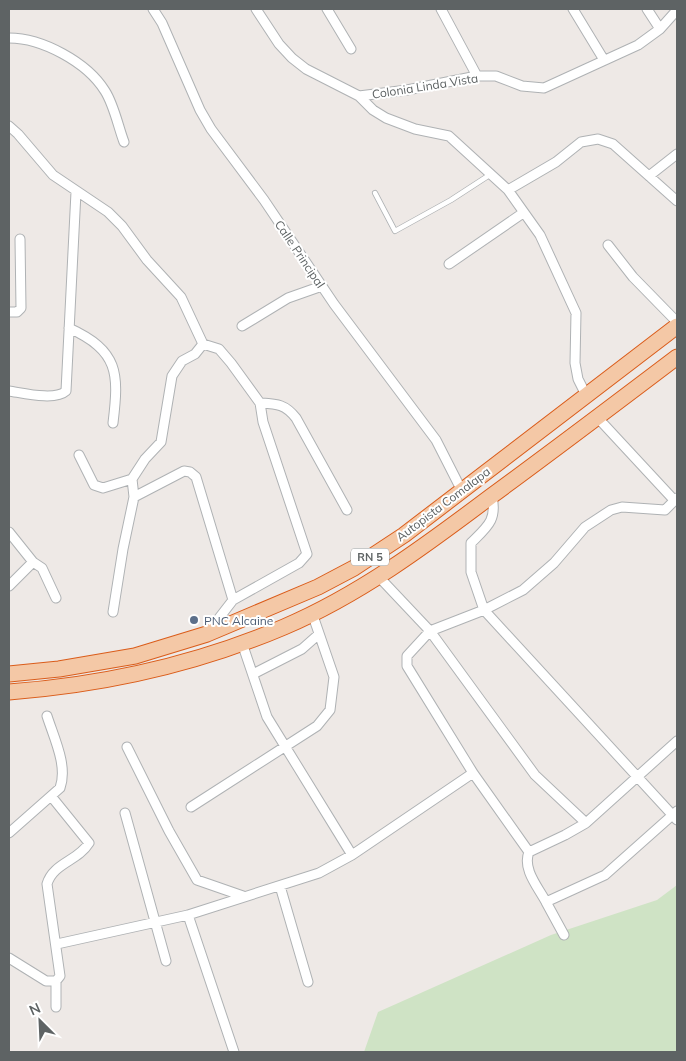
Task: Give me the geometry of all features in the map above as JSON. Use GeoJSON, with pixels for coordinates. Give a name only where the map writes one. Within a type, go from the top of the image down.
{"type":"FeatureCollection","features":[{"type":"Feature","properties":{"kind":"highway","name":"Autopista Comalapa"},"geometry":{"type":"LineString","coordinates":[[9,674],[59,669],[135,656],[207,634],[287,602],[354,568],[404,535],[677,326]]}},
{"type":"Feature","properties":{"kind":"highway","name":"Autopista Comalapa"},"geometry":{"type":"LineString","coordinates":[[9,692],[92,682],[188,662],[284,627],[312,613],[379,577],[492,496],[677,357]]}},
{"type":"Feature","properties":{"kind":"street","name":"Calle Principal"},"geometry":{"type":"LineString","coordinates":[[153,9],[207,123],[264,200],[322,286],[436,440],[462,491]]}},
{"type":"Feature","properties":{"kind":"street"},"geometry":{"type":"LineString","coordinates":[[256,9],[292,58],[306,69],[359,96],[373,110],[386,118],[415,129],[449,136],[508,190],[540,236],[576,313],[575,363],[578,379],[586,395]]}},
{"type":"Feature","properties":{"kind":"street"},"geometry":{"type":"LineString","coordinates":[[327,9],[351,49]]}},
{"type":"Feature","properties":{"kind":"street"},"geometry":{"type":"LineString","coordinates":[[441,9],[477,76]]}},
{"type":"Feature","properties":{"kind":"street"},"geometry":{"type":"LineString","coordinates":[[573,9],[604,60]]}},
{"type":"Feature","properties":{"kind":"street"},"geometry":{"type":"LineString","coordinates":[[647,9],[660,29]]}},
{"type":"Feature","properties":{"kind":"street","name":"Colonia Linda Vista"},"geometry":{"type":"LineString","coordinates":[[359,96],[407,90],[477,76],[496,76],[522,86],[544,88],[638,45],[660,29],[677,10]]}},
{"type":"Feature","properties":{"kind":"street"},"geometry":{"type":"LineString","coordinates":[[9,38],[26,38],[60,52],[82,66],[105,91],[124,142]]}},
{"type":"Feature","properties":{"kind":"street"},"geometry":{"type":"LineString","coordinates":[[9,126],[53,175],[108,212],[122,226],[148,260],[181,297],[204,344],[219,350],[260,403],[263,422],[307,554],[299,563],[232,600],[207,634]]}},
{"type":"Feature","properties":{"kind":"street"},"geometry":{"type":"LineString","coordinates":[[508,190],[556,162],[581,142],[598,139],[613,144],[677,202]]}},
{"type":"Feature","properties":{"kind":"street"},"geometry":{"type":"LineString","coordinates":[[649,176],[677,154]]}},
{"type":"Feature","properties":{"kind":"street"},"geometry":{"type":"LineString","coordinates":[[9,391],[31,395],[60,396],[66,391],[76,192]]}},
{"type":"Feature","properties":{"kind":"street"},"geometry":{"type":"LineString","coordinates":[[449,264],[523,213]]}},
{"type":"Feature","properties":{"kind":"street"},"geometry":{"type":"LineString","coordinates":[[9,312],[17,312],[21,308],[20,239]]}},
{"type":"Feature","properties":{"kind":"street"},"geometry":{"type":"LineString","coordinates":[[608,245],[633,277],[677,322]]}},
{"type":"Feature","properties":{"kind":"street"},"geometry":{"type":"LineString","coordinates":[[242,326],[288,298],[322,286]]}},
{"type":"Feature","properties":{"kind":"street"},"geometry":{"type":"LineString","coordinates":[[69,328],[88,336],[101,346],[111,360],[116,373],[117,389],[113,424]]}},
{"type":"Feature","properties":{"kind":"street"},"geometry":{"type":"LineString","coordinates":[[114,612],[122,549],[134,497],[132,479],[145,459],[161,442],[172,376],[182,361],[195,354],[204,344]]}},
{"type":"Feature","properties":{"kind":"street"},"geometry":{"type":"LineString","coordinates":[[260,403],[280,404],[292,413],[347,510]]}},
{"type":"Feature","properties":{"kind":"street"},"geometry":{"type":"LineString","coordinates":[[529,852],[473,773],[407,666],[407,656],[430,631],[484,610],[523,590],[554,563],[585,527],[611,510],[622,507],[665,510],[676,499],[597,417]]}},
{"type":"Feature","properties":{"kind":"street"},"geometry":{"type":"LineString","coordinates":[[79,455],[94,485],[103,488],[132,479]]}},
{"type":"Feature","properties":{"kind":"street"},"geometry":{"type":"LineString","coordinates":[[134,497],[184,471],[190,472],[196,477],[232,600]]}},
{"type":"Feature","properties":{"kind":"street"},"geometry":{"type":"LineString","coordinates":[[492,496],[495,511],[492,520],[471,542],[471,572],[484,610],[676,815],[606,875],[546,902]]}},
{"type":"Feature","properties":{"kind":"street"},"geometry":{"type":"LineString","coordinates":[[9,532],[33,562],[42,568],[56,598]]}},
{"type":"Feature","properties":{"kind":"street"},"geometry":{"type":"LineString","coordinates":[[9,586],[33,562]]}},
{"type":"Feature","properties":{"kind":"street"},"geometry":{"type":"LineString","coordinates":[[379,577],[430,631],[535,774],[586,823]]}},
{"type":"Feature","properties":{"kind":"street"},"geometry":{"type":"LineString","coordinates":[[191,807],[317,726],[330,710],[334,676],[312,613]]}},
{"type":"Feature","properties":{"kind":"street"},"geometry":{"type":"LineString","coordinates":[[253,674],[302,648],[319,634]]}},
{"type":"Feature","properties":{"kind":"street"},"geometry":{"type":"LineString","coordinates":[[242,643],[267,717],[352,855]]}},
{"type":"Feature","properties":{"kind":"street"},"geometry":{"type":"LineString","coordinates":[[9,833],[60,788],[63,778],[60,757],[47,716]]}},
{"type":"Feature","properties":{"kind":"street"},"geometry":{"type":"LineString","coordinates":[[564,935],[528,870],[526,860],[529,852],[565,836],[586,823],[677,741]]}},
{"type":"Feature","properties":{"kind":"street"},"geometry":{"type":"LineString","coordinates":[[127,747],[169,831],[197,880],[243,896]]}},
{"type":"Feature","properties":{"kind":"street"},"geometry":{"type":"LineString","coordinates":[[57,944],[155,924],[319,873],[352,855],[473,773]]}},
{"type":"Feature","properties":{"kind":"street"},"geometry":{"type":"LineString","coordinates":[[51,796],[89,843],[49,876],[47,884],[48,906],[57,944],[60,976],[56,981],[56,1007]]}},
{"type":"Feature","properties":{"kind":"street"},"geometry":{"type":"LineString","coordinates":[[124,813],[166,960]]}},
{"type":"Feature","properties":{"kind":"street"},"geometry":{"type":"LineString","coordinates":[[280,886],[308,982]]}},
{"type":"Feature","properties":{"kind":"street"},"geometry":{"type":"LineString","coordinates":[[188,915],[234,1052]]}},
{"type":"Feature","properties":{"kind":"street"},"geometry":{"type":"LineString","coordinates":[[9,958],[46,981],[56,981]]}},
{"type":"Feature","properties":{"kind":"lane"},"geometry":{"type":"LineString","coordinates":[[375,193],[395,231],[491,174]]}},
{"type":"Feature","properties":{"kind":"green space"},"geometry":{"type":"Polygon","coordinates":[[[677,885],[677,1052],[364,1052],[378,1012],[551,935],[657,900],[677,885]]]}},
{"type":"Feature","properties":{"kind":"place","name":"PNC Alcaine"},"geometry":{"type":"Point","coordinates":[194,620]}}]}
